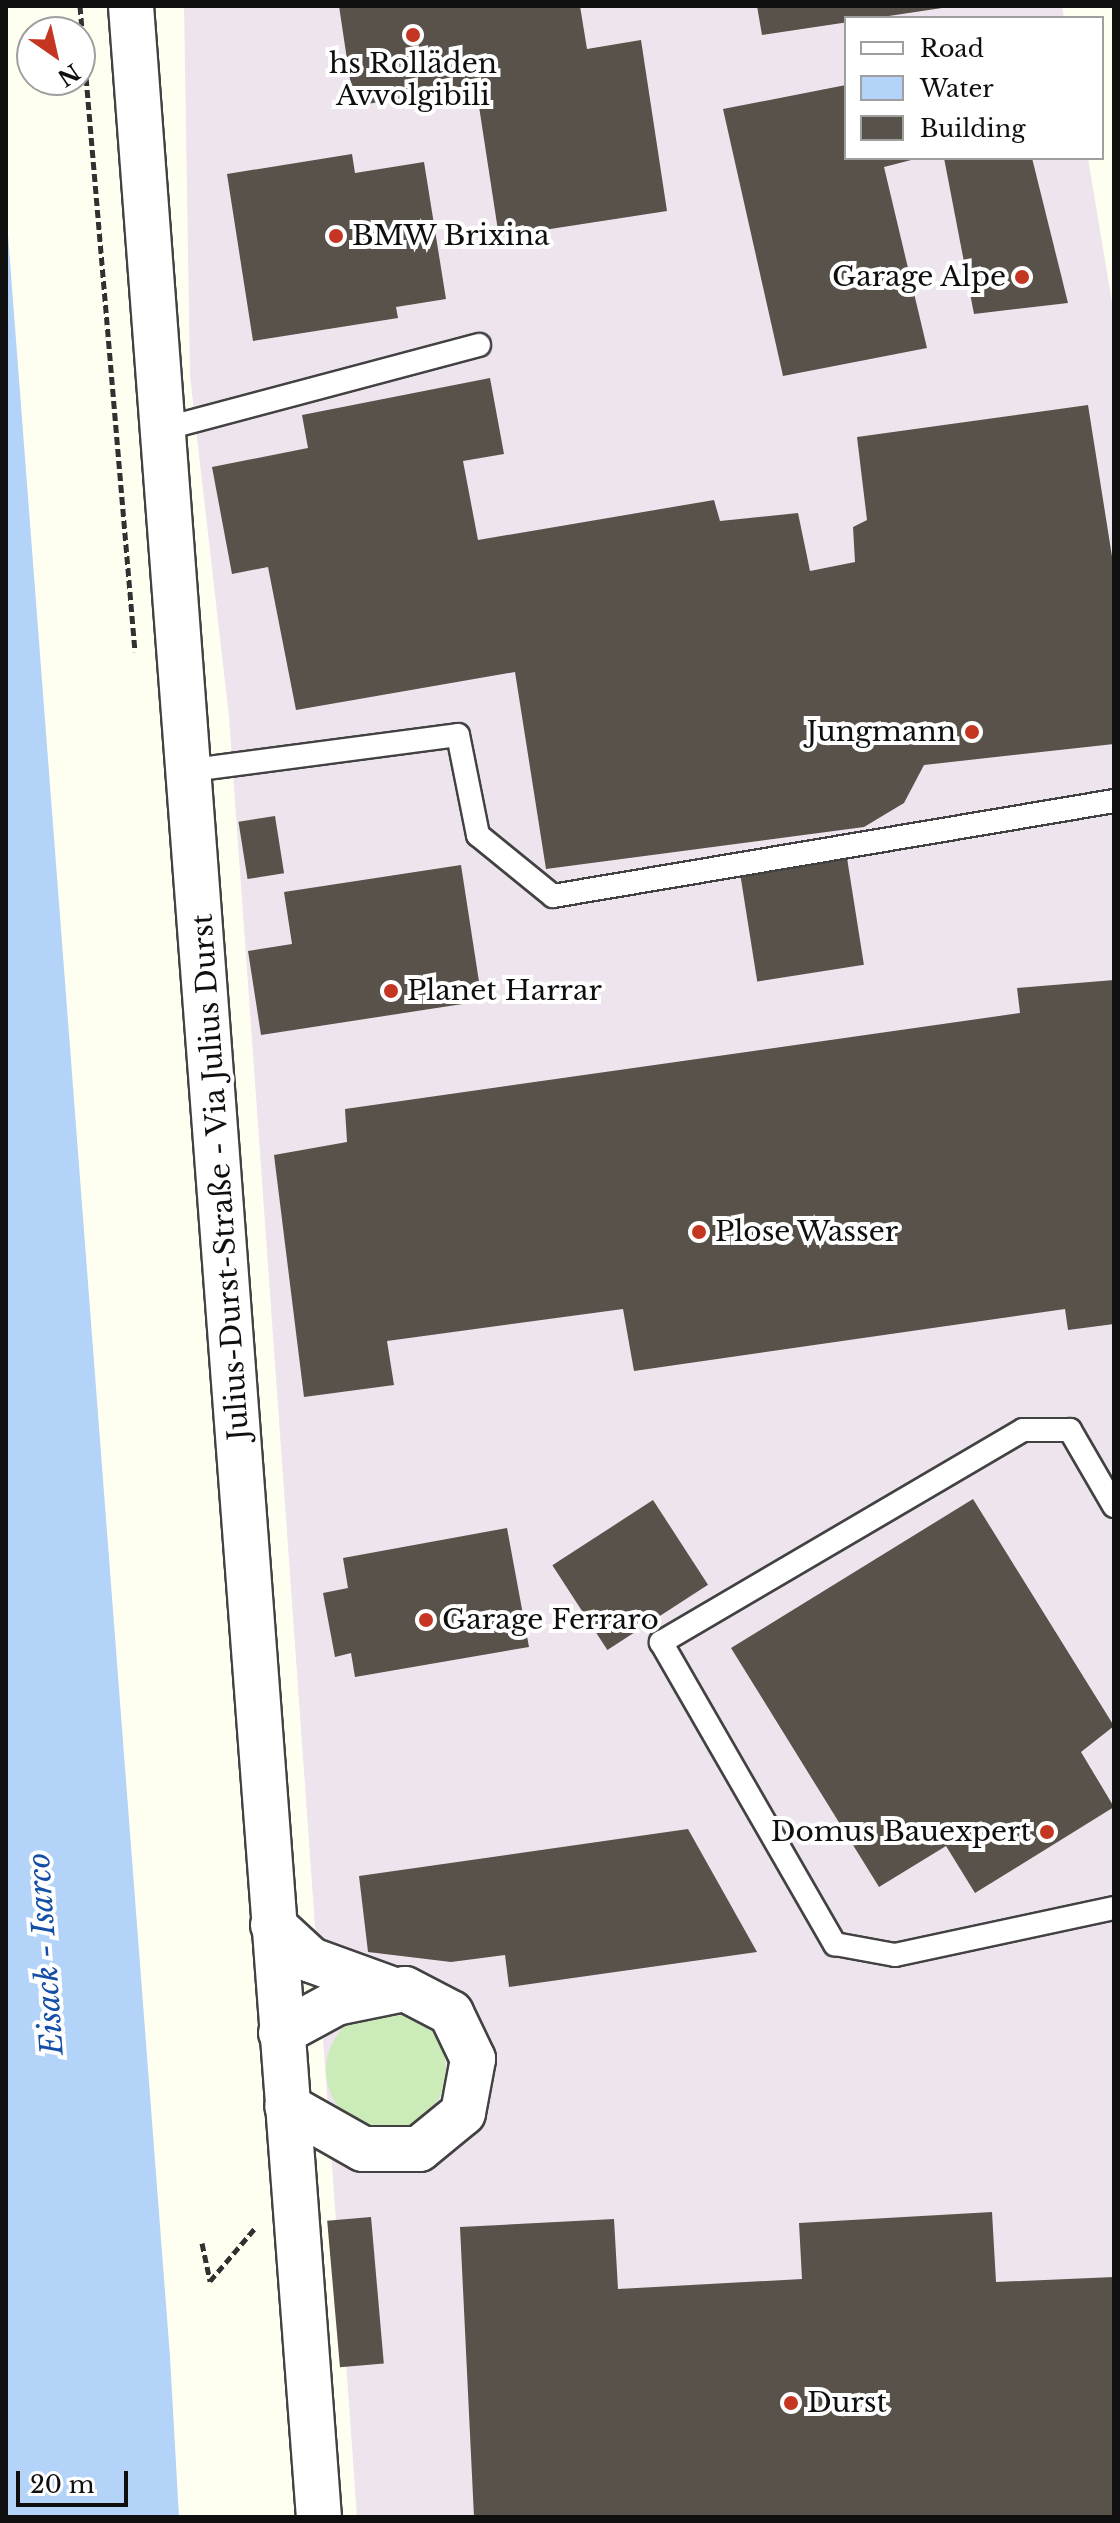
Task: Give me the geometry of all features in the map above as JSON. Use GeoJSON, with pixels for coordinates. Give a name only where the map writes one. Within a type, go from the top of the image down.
{"type":"FeatureCollection","features":[{"type":"Feature","properties":{"kind":"street","name":"Julius-Durst-Straße - Via Julius Durst"},"geometry":{"type":"LineString","coordinates":[[131,6],[193,770],[273,1925],[319,2517]]}},
{"type":"Feature","properties":{"kind":"street"},"geometry":{"type":"LineString","coordinates":[[273,1925],[311,1960],[391,1989],[430,1997],[466,2034],[473,2086],[444,2134],[419,2149],[363,2149],[287,2106]]}},
{"type":"Feature","properties":{"kind":"street"},"geometry":{"type":"LineString","coordinates":[[281,2033],[336,2003],[391,1989]]}},
{"type":"Feature","properties":{"kind":"lane"},"geometry":{"type":"LineString","coordinates":[[163,429],[479,345]]}},
{"type":"Feature","properties":{"kind":"lane"},"geometry":{"type":"LineString","coordinates":[[193,770],[458,735],[478,835],[553,896],[1114,801]]}},
{"type":"Feature","properties":{"kind":"lane"},"geometry":{"type":"LineString","coordinates":[[1114,1506],[1070,1430],[1023,1430],[661,1642],[835,1944],[895,1955],[1114,1908]]}},
{"type":"Feature","properties":{"kind":"path"},"geometry":{"type":"LineString","coordinates":[[80,6],[136,665]]}},
{"type":"Feature","properties":{"kind":"path"},"geometry":{"type":"LineString","coordinates":[[202,2243],[210,2281],[259,2223]]}},
{"type":"Feature","properties":{"kind":"shaded area"},"geometry":{"type":"Polygon","coordinates":[[[184,6],[1062,6],[1064,16],[844,16],[844,160],[1088,160],[1114,314],[1114,2517],[357,2517],[229,717],[190,376],[184,6]]]}},
{"type":"Feature","properties":{"kind":"green space"},"geometry":{"type":"Polygon","coordinates":[[[386,2010],[409,2014],[429,2027],[442,2047],[446,2070],[442,2093],[429,2113],[409,2126],[386,2130],[363,2126],[343,2113],[330,2093],[326,2070],[330,2047],[343,2027],[363,2014],[386,2010]]]}},
{"type":"Feature","properties":{"kind":"water","name":"Eisack - Isarco"},"geometry":{"type":"Polygon","coordinates":[[[6,209],[170,2357],[179,2517],[6,2517],[6,209]]]}},
{"type":"Feature","properties":{"kind":"building"},"geometry":{"type":"Polygon","coordinates":[[[339,6],[580,6],[587,49],[641,40],[667,211],[499,237],[476,87],[354,106],[339,6]]]}},
{"type":"Feature","properties":{"kind":"building"},"geometry":{"type":"Polygon","coordinates":[[[757,6],[942,6],[889,16],[844,16],[844,23],[762,35],[757,6]]]}},
{"type":"Feature","properties":{"kind":"building"},"geometry":{"type":"Polygon","coordinates":[[[844,85],[844,160],[911,160],[884,167],[927,348],[783,376],[723,109],[844,85]]]}},
{"type":"Feature","properties":{"kind":"building","name":"BMW Brixina"},"geometry":{"type":"Polygon","coordinates":[[[352,154],[355,173],[424,162],[446,299],[396,307],[398,318],[253,341],[227,174],[352,154]]]}},
{"type":"Feature","properties":{"kind":"building"},"geometry":{"type":"Polygon","coordinates":[[[944,160],[1032,160],[1068,303],[974,314],[944,160]]]}},
{"type":"Feature","properties":{"kind":"building"},"geometry":{"type":"Polygon","coordinates":[[[490,378],[504,454],[463,461],[478,540],[714,500],[720,521],[798,513],[810,571],[855,562],[853,527],[867,520],[857,437],[1088,405],[1114,569],[1114,744],[924,765],[904,803],[864,827],[546,869],[515,672],[296,710],[268,567],[232,574],[212,467],[308,448],[302,415],[490,378]]]}},
{"type":"Feature","properties":{"kind":"building"},"geometry":{"type":"Polygon","coordinates":[[[275,816],[284,873],[248,879],[238,822],[275,816]]]}},
{"type":"Feature","properties":{"kind":"building"},"geometry":{"type":"Polygon","coordinates":[[[847,858],[864,965],[757,982],[740,875],[847,858]]]}},
{"type":"Feature","properties":{"kind":"building"},"geometry":{"type":"Polygon","coordinates":[[[461,865],[482,1001],[261,1035],[248,951],[292,944],[284,892],[461,865]]]}},
{"type":"Feature","properties":{"kind":"building","name":"Plose Wasser"},"geometry":{"type":"Polygon","coordinates":[[[1114,980],[1114,1324],[1068,1330],[1065,1309],[634,1371],[623,1309],[387,1341],[394,1385],[304,1397],[274,1155],[347,1142],[345,1109],[1020,1013],[1017,988],[1114,980]]]}},
{"type":"Feature","properties":{"kind":"building"},"geometry":{"type":"Polygon","coordinates":[[[973,1499],[1114,1726],[1081,1752],[1114,1807],[975,1893],[946,1846],[879,1887],[731,1648],[973,1499]]]}},
{"type":"Feature","properties":{"kind":"building"},"geometry":{"type":"Polygon","coordinates":[[[653,1500],[708,1585],[607,1650],[552,1565],[653,1500]]]}},
{"type":"Feature","properties":{"kind":"building","name":"Garage Ferraro"},"geometry":{"type":"Polygon","coordinates":[[[507,1528],[529,1647],[355,1677],[351,1653],[335,1657],[323,1593],[348,1588],[343,1558],[507,1528]]]}},
{"type":"Feature","properties":{"kind":"building"},"geometry":{"type":"Polygon","coordinates":[[[688,1829],[757,1952],[509,1987],[505,1955],[451,1962],[368,1952],[359,1876],[688,1829]]]}},
{"type":"Feature","properties":{"kind":"building","name":"Durst"},"geometry":{"type":"Polygon","coordinates":[[[992,2212],[996,2282],[1114,2277],[1114,2517],[474,2517],[460,2227],[614,2219],[618,2289],[802,2279],[799,2223],[992,2212]]]}},
{"type":"Feature","properties":{"kind":"building"},"geometry":{"type":"Polygon","coordinates":[[[371,2217],[384,2363],[340,2367],[327,2221],[371,2217]]]}},
{"type":"Feature","properties":{"kind":"place","name":"hs Rolläden Avvolgibili"},"geometry":{"type":"Point","coordinates":[413,35]}},
{"type":"Feature","properties":{"kind":"place","name":"BMW Brixina"},"geometry":{"type":"Point","coordinates":[336,236]}},
{"type":"Feature","properties":{"kind":"place","name":"Garage Alpe"},"geometry":{"type":"Point","coordinates":[1022,277]}},
{"type":"Feature","properties":{"kind":"place","name":"Jungmann"},"geometry":{"type":"Point","coordinates":[972,732]}},
{"type":"Feature","properties":{"kind":"place","name":"Planet Harrar"},"geometry":{"type":"Point","coordinates":[391,991]}},
{"type":"Feature","properties":{"kind":"place","name":"Plose Wasser"},"geometry":{"type":"Point","coordinates":[699,1232]}},
{"type":"Feature","properties":{"kind":"place","name":"Garage Ferraro"},"geometry":{"type":"Point","coordinates":[426,1620]}},
{"type":"Feature","properties":{"kind":"place","name":"Domus Bauexpert"},"geometry":{"type":"Point","coordinates":[1047,1832]}},
{"type":"Feature","properties":{"kind":"place","name":"Durst"},"geometry":{"type":"Point","coordinates":[791,2403]}}]}
